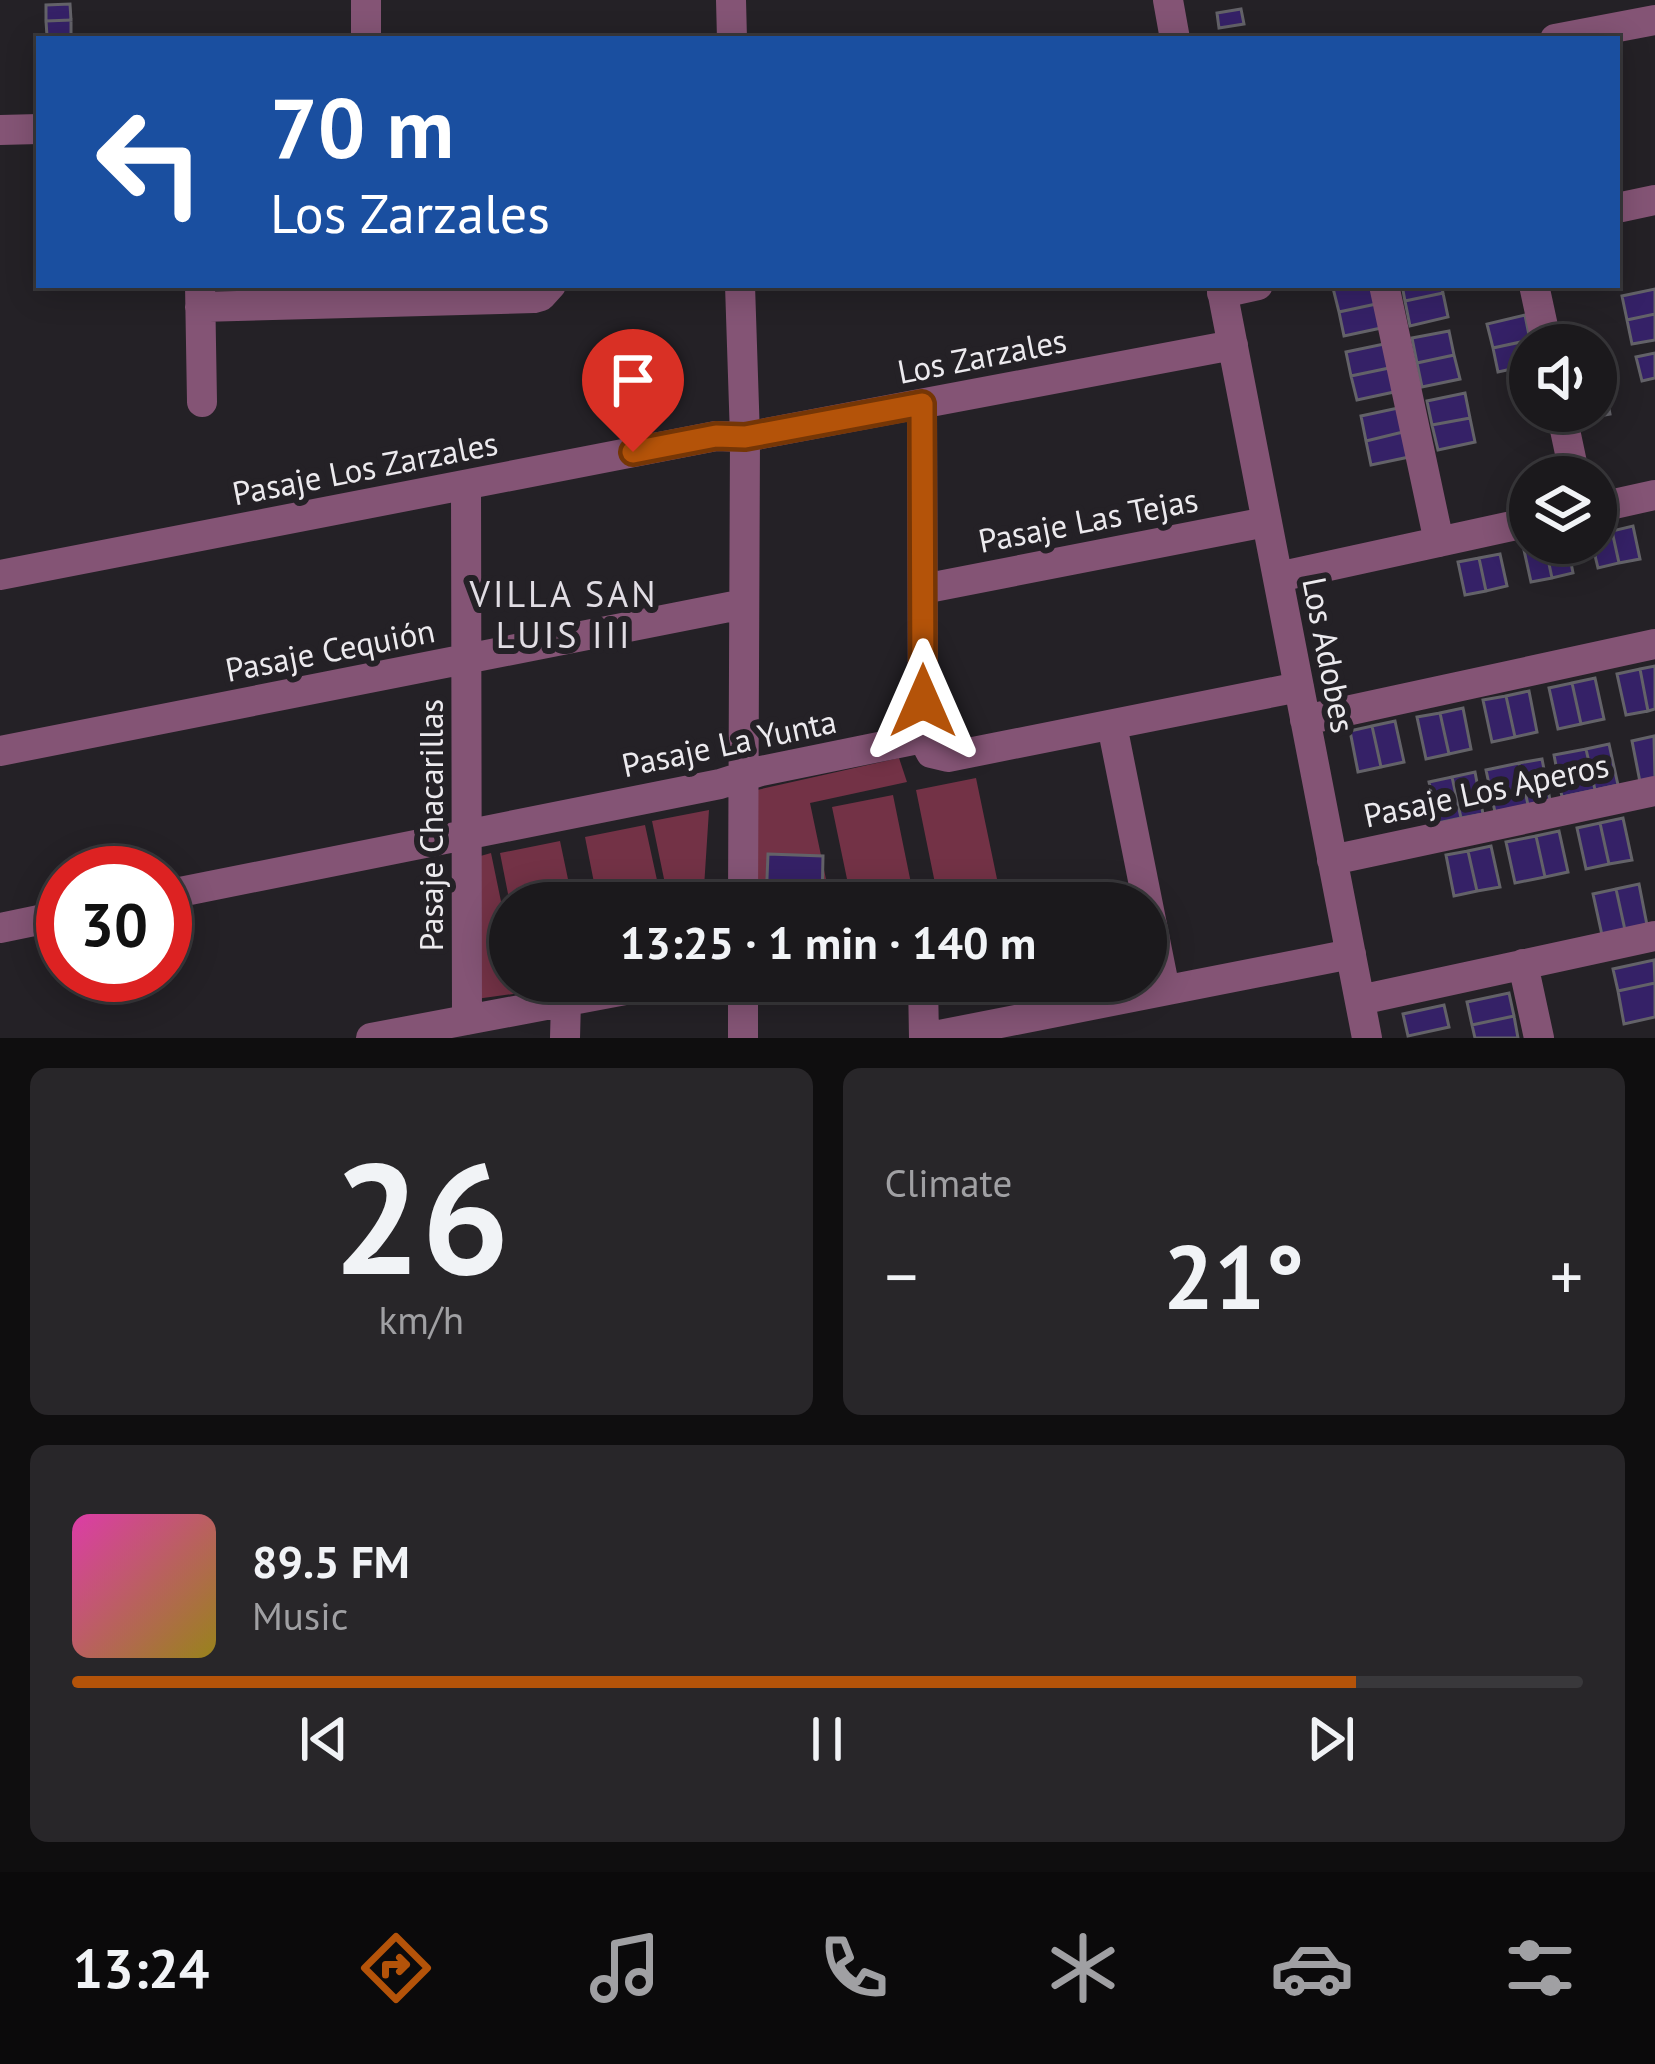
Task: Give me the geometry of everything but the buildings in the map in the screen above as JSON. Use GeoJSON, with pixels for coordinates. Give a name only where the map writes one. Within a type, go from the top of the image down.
{"type":"FeatureCollection","features":[{"type":"Feature","properties":{"kind":"street"},"geometry":{"type":"LineString","coordinates":[[366,0],[366,36]]}},
{"type":"Feature","properties":{"kind":"street"},"geometry":{"type":"LineString","coordinates":[[731,0],[732,36]]}},
{"type":"Feature","properties":{"kind":"street"},"geometry":{"type":"LineString","coordinates":[[1168,0],[1174,36]]}},
{"type":"Feature","properties":{"kind":"street"},"geometry":{"type":"LineString","coordinates":[[1571,36],[1654,20],[1650,0]]}},
{"type":"Feature","properties":{"kind":"street"},"geometry":{"type":"LineString","coordinates":[[0,130],[36,129]]}},
{"type":"Feature","properties":{"kind":"street"},"geometry":{"type":"LineString","coordinates":[[1620,207],[1655,200]]}},
{"type":"Feature","properties":{"kind":"street"},"geometry":{"type":"LineString","coordinates":[[202,402],[200,296],[534,298],[549,288]]}},
{"type":"Feature","properties":{"kind":"street"},"geometry":{"type":"LineString","coordinates":[[740,288],[745,437],[743,882]]}},
{"type":"Feature","properties":{"kind":"street"},"geometry":{"type":"LineString","coordinates":[[1385,288],[1439,542]]}},
{"type":"Feature","properties":{"kind":"street"},"geometry":{"type":"LineString","coordinates":[[1535,288],[1542,324]]}},
{"type":"Feature","properties":{"kind":"street","name":"Los Adobes"},"geometry":{"type":"LineString","coordinates":[[1221,289],[1367,1038]]}},
{"type":"Feature","properties":{"kind":"street","name":"Los Zarzales"},"geometry":{"type":"LineString","coordinates":[[745,437],[1232,345]]}},
{"type":"Feature","properties":{"kind":"street"},"geometry":{"type":"LineString","coordinates":[[922,404],[923,738]]}},
{"type":"Feature","properties":{"kind":"street","name":"Pasaje Los Zarzales"},"geometry":{"type":"LineString","coordinates":[[0,575],[716,436],[745,437]]}},
{"type":"Feature","properties":{"kind":"street","name":"Pasaje Chacarillas"},"geometry":{"type":"LineString","coordinates":[[466,485],[467,1020]]}},
{"type":"Feature","properties":{"kind":"street"},"geometry":{"type":"LineString","coordinates":[[1617,504],[1655,496]]}},
{"type":"Feature","properties":{"kind":"street","name":"Pasaje Las Tejas"},"geometry":{"type":"LineString","coordinates":[[922,589],[1267,522]]}},
{"type":"Feature","properties":{"kind":"street"},"geometry":{"type":"LineString","coordinates":[[1278,577],[1509,527]]}},
{"type":"Feature","properties":{"kind":"street","name":"Pasaje Cequión"},"geometry":{"type":"LineString","coordinates":[[0,752],[744,604]]}},
{"type":"Feature","properties":{"kind":"street"},"geometry":{"type":"LineString","coordinates":[[1305,720],[1655,644]]}},
{"type":"Feature","properties":{"kind":"street","name":"Pasaje La Yunta"},"geometry":{"type":"LineString","coordinates":[[192,890],[923,738],[931,753],[948,758],[1299,687]]}},
{"type":"Feature","properties":{"kind":"street"},"geometry":{"type":"LineString","coordinates":[[1112,725],[1144,882]]}},
{"type":"Feature","properties":{"kind":"street","name":"Pasaje Los Aperos"},"geometry":{"type":"LineString","coordinates":[[1333,860],[1655,791]]}},
{"type":"Feature","properties":{"kind":"street"},"geometry":{"type":"LineString","coordinates":[[0,928],[36,921]]}},
{"type":"Feature","properties":{"kind":"street"},"geometry":{"type":"LineString","coordinates":[[1360,1000],[1655,936]]}},
{"type":"Feature","properties":{"kind":"street"},"geometry":{"type":"LineString","coordinates":[[1167,990],[1351,954]]}},
{"type":"Feature","properties":{"kind":"street"},"geometry":{"type":"LineString","coordinates":[[1523,964],[1539,1038]]}},
{"type":"Feature","properties":{"kind":"street"},"geometry":{"type":"LineString","coordinates":[[385,1037],[561,1002]]}},
{"type":"Feature","properties":{"kind":"street"},"geometry":{"type":"LineString","coordinates":[[566,1002],[566,1038]]}},
{"type":"Feature","properties":{"kind":"street"},"geometry":{"type":"LineString","coordinates":[[743,1002],[743,1038]]}},
{"type":"Feature","properties":{"kind":"street"},"geometry":{"type":"LineString","coordinates":[[923,1002],[924,1038],[1106,1002]]}},
{"type":"Feature","properties":{"kind":"shaded area"},"geometry":{"type":"Polygon","coordinates":[[[899,758],[907,782],[810,803],[827,882],[755,882],[757,790],[899,758]]]}},
{"type":"Feature","properties":{"kind":"shaded area"},"geometry":{"type":"Polygon","coordinates":[[[976,778],[998,882],[935,882],[916,790],[976,778]]]}},
{"type":"Feature","properties":{"kind":"shaded area"},"geometry":{"type":"Polygon","coordinates":[[[893,795],[911,882],[848,882],[832,807],[893,795]]]}},
{"type":"Feature","properties":{"kind":"shaded area"},"geometry":{"type":"Polygon","coordinates":[[[709,810],[704,882],[665,882],[652,821],[709,810]]]}},
{"type":"Feature","properties":{"kind":"shaded area"},"geometry":{"type":"Polygon","coordinates":[[[645,825],[657,882],[594,882],[585,837],[645,825]]]}},
{"type":"Feature","properties":{"kind":"shaded area"},"geometry":{"type":"Polygon","coordinates":[[[560,841],[569,882],[506,882],[500,853],[560,841]]]}},
{"type":"Feature","properties":{"kind":"shaded area"},"geometry":{"type":"Polygon","coordinates":[[[491,853],[497,882],[489,882],[489,997],[476,999],[477,857],[491,853]]]}},
{"type":"Feature","properties":{"kind":"district","name":"VILLA SAN LUIS III"},"geometry":{"type":"Point","coordinates":[564,614]}},
{"type":"Feature","properties":{"kind":"route"},"geometry":{"type":"LineString","coordinates":[[633,452],[922,404],[923,701]]}}]}
